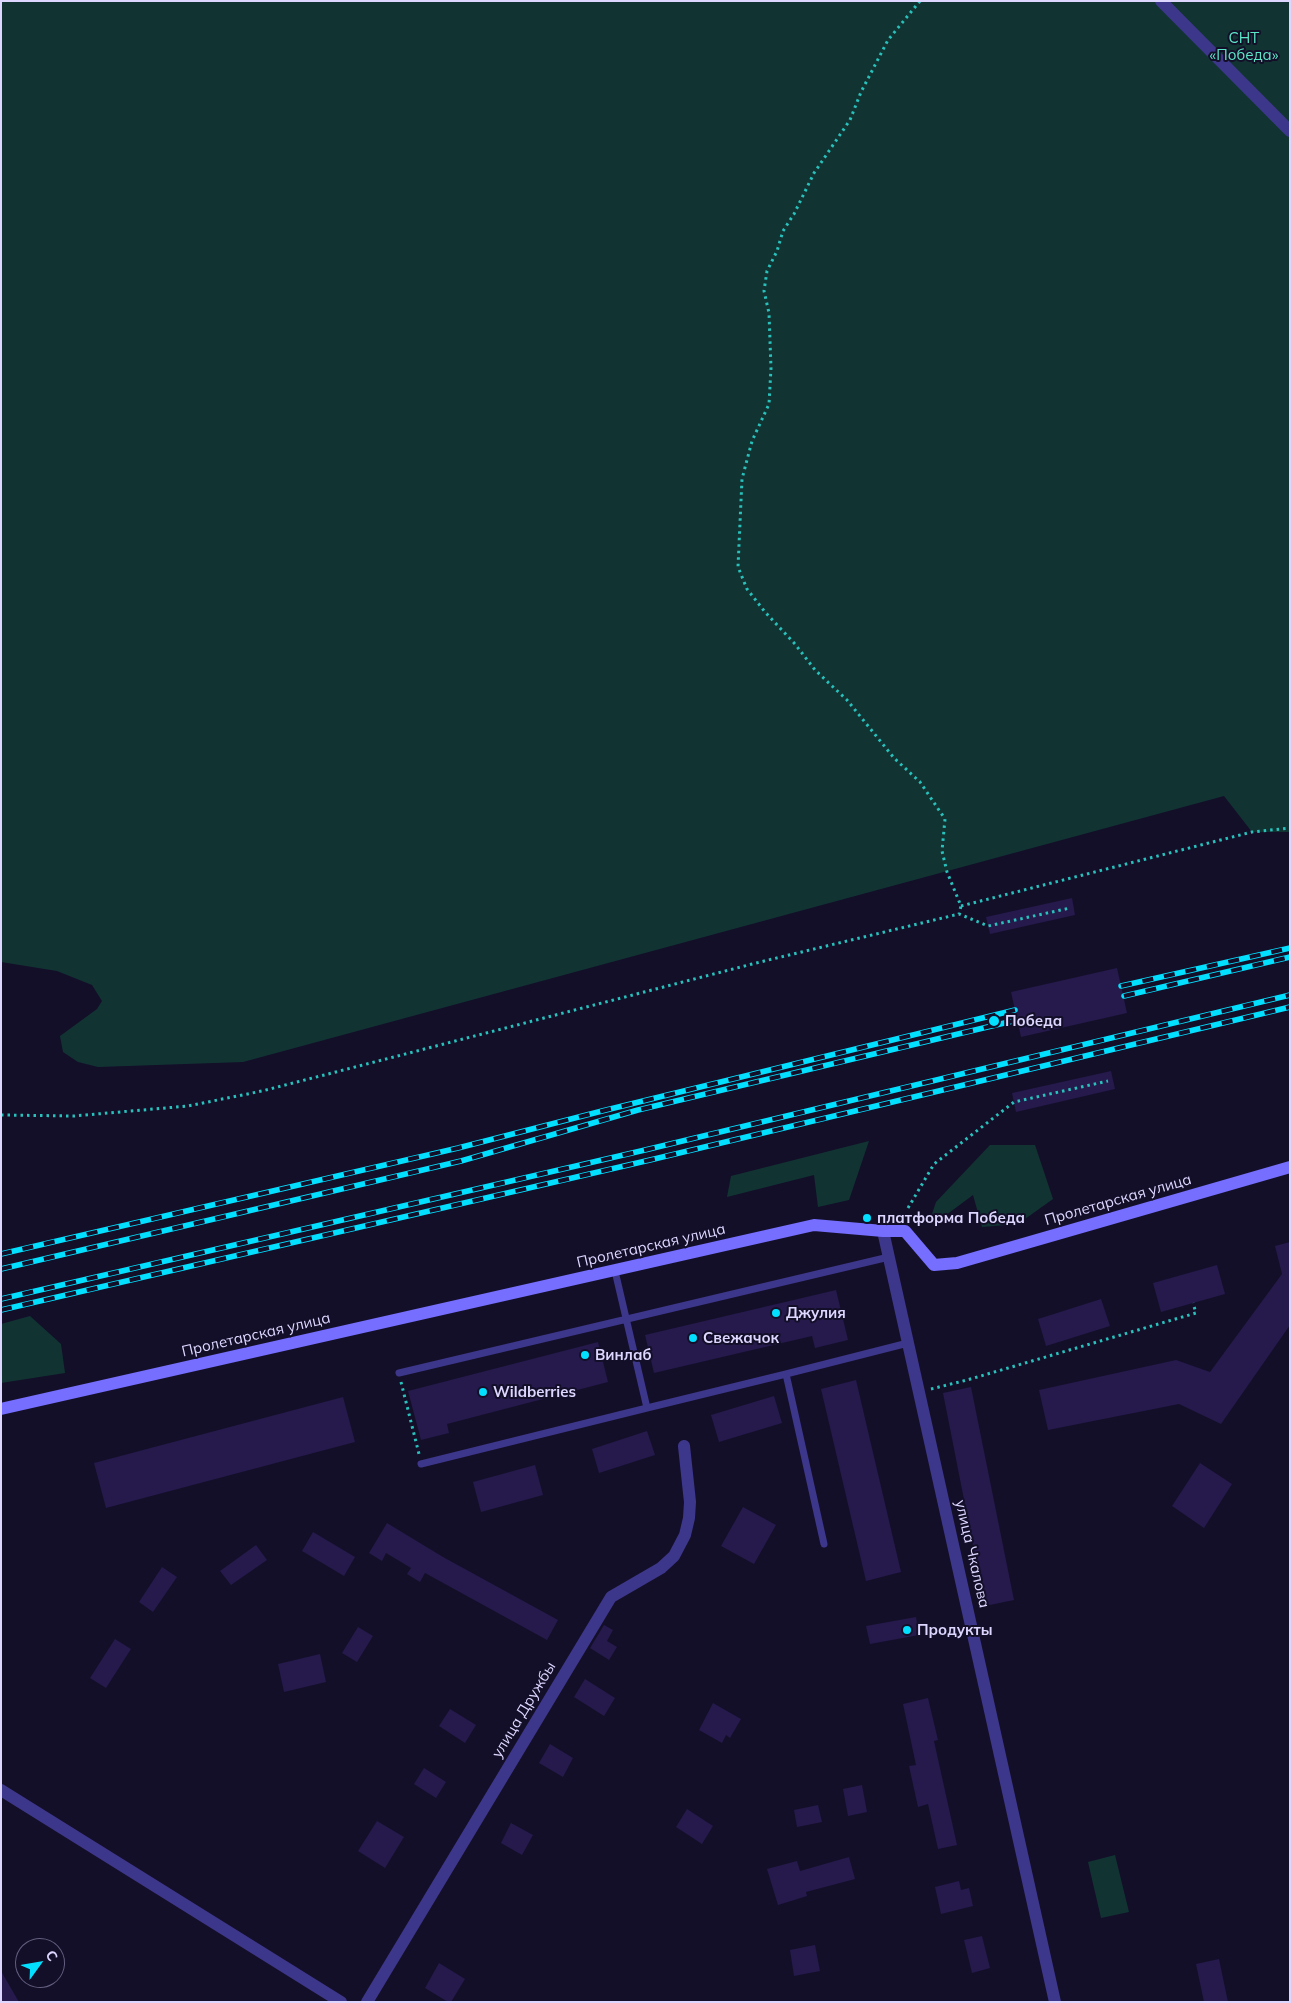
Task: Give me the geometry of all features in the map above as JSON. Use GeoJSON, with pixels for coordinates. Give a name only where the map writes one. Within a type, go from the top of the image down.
{"type":"FeatureCollection","features":[{"type":"Feature","properties":{"kind":"main road","name":"Пролетарская улица"},"geometry":{"type":"LineString","coordinates":[[1,1409],[814,1225],[883,1231],[905,1230],[934,1265],[957,1263],[1290,1167]]}},
{"type":"Feature","properties":{"kind":"street"},"geometry":{"type":"LineString","coordinates":[[1161,1],[1290,131]]}},
{"type":"Feature","properties":{"kind":"street","name":"улица Чкалова"},"geometry":{"type":"LineString","coordinates":[[883,1231],[1055,2002]]}},
{"type":"Feature","properties":{"kind":"street","name":"улица Дружбы"},"geometry":{"type":"LineString","coordinates":[[367,2002],[611,1597],[661,1568],[674,1556],[685,1535],[689,1518],[690,1502],[684,1446]]}},
{"type":"Feature","properties":{"kind":"street"},"geometry":{"type":"LineString","coordinates":[[1,1790],[341,2002]]}},
{"type":"Feature","properties":{"kind":"lane"},"geometry":{"type":"LineString","coordinates":[[398,1373],[889,1257]]}},
{"type":"Feature","properties":{"kind":"lane"},"geometry":{"type":"LineString","coordinates":[[615,1271],[646,1408]]}},
{"type":"Feature","properties":{"kind":"lane"},"geometry":{"type":"LineString","coordinates":[[421,1464],[908,1343]]}},
{"type":"Feature","properties":{"kind":"lane"},"geometry":{"type":"LineString","coordinates":[[786,1374],[824,1544]]}},
{"type":"Feature","properties":{"kind":"path"},"geometry":{"type":"LineString","coordinates":[[920,1],[888,40],[861,92],[850,120],[814,173],[783,232],[777,251],[767,271],[764,291],[769,313],[771,368],[769,404],[752,441],[742,479],[738,567],[747,589],[765,612],[795,644],[815,670],[846,700],[894,758],[920,782],[945,819],[942,851],[947,872],[961,906],[960,914]]}},
{"type":"Feature","properties":{"kind":"path"},"geometry":{"type":"LineString","coordinates":[[961,906],[1252,832],[1290,828]]}},
{"type":"Feature","properties":{"kind":"path"},"geometry":{"type":"LineString","coordinates":[[1,1115],[74,1116],[188,1106],[262,1091],[746,965],[960,914],[988,926],[1070,908]]}},
{"type":"Feature","properties":{"kind":"path"},"geometry":{"type":"LineString","coordinates":[[908,1208],[934,1164],[1014,1102],[1108,1081]]}},
{"type":"Feature","properties":{"kind":"path"},"geometry":{"type":"LineString","coordinates":[[919,1391],[967,1380],[1196,1313],[1193,1303]]}},
{"type":"Feature","properties":{"kind":"path"},"geometry":{"type":"LineString","coordinates":[[398,1373],[421,1464]]}},
{"type":"Feature","properties":{"kind":"green space","name":"СНТ «Победа»"},"geometry":{"type":"Polygon","coordinates":[[[1,1],[1290,1],[1290,832],[1252,832],[1224,796],[243,1062],[98,1067],[78,1062],[63,1052],[60,1036],[97,1009],[102,1001],[92,985],[57,971],[1,962],[1,1]]]}},
{"type":"Feature","properties":{"kind":"green space"},"geometry":{"type":"Polygon","coordinates":[[[869,1141],[849,1200],[818,1207],[814,1175],[727,1197],[731,1176],[869,1141]]]}},
{"type":"Feature","properties":{"kind":"green space"},"geometry":{"type":"Polygon","coordinates":[[[990,1145],[1035,1145],[1053,1199],[1018,1224],[982,1227],[973,1195],[938,1221],[931,1217],[936,1202],[990,1145]]]}},
{"type":"Feature","properties":{"kind":"green space"},"geometry":{"type":"Polygon","coordinates":[[[30,1316],[61,1344],[65,1373],[1,1383],[1,1324],[30,1316]]]}},
{"type":"Feature","properties":{"kind":"green space"},"geometry":{"type":"Polygon","coordinates":[[[1115,1855],[1129,1912],[1101,1918],[1088,1862],[1115,1855]]]}},
{"type":"Feature","properties":{"kind":"building"},"geometry":{"type":"Polygon","coordinates":[[[1072,898],[1075,915],[990,934],[986,917],[1072,898]]]}},
{"type":"Feature","properties":{"kind":"building"},"geometry":{"type":"Polygon","coordinates":[[[1117,968],[1127,1013],[1021,1037],[1011,992],[1117,968]]]}},
{"type":"Feature","properties":{"kind":"building"},"geometry":{"type":"Polygon","coordinates":[[[1111,1071],[1115,1089],[1016,1112],[1012,1093],[1111,1071]]]}},
{"type":"Feature","properties":{"kind":"building"},"geometry":{"type":"Polygon","coordinates":[[[1290,1242],[1290,1325],[1221,1424],[1179,1404],[1048,1430],[1039,1390],[1176,1360],[1210,1372],[1282,1274],[1275,1246],[1290,1242]]]}},
{"type":"Feature","properties":{"kind":"building"},"geometry":{"type":"Polygon","coordinates":[[[1217,1265],[1225,1294],[1161,1312],[1153,1283],[1217,1265]]]}},
{"type":"Feature","properties":{"kind":"building"},"geometry":{"type":"Polygon","coordinates":[[[836,1290],[848,1340],[815,1348],[812,1336],[654,1373],[645,1335],[836,1290]]]}},
{"type":"Feature","properties":{"kind":"building"},"geometry":{"type":"Polygon","coordinates":[[[1101,1299],[1110,1326],[1046,1346],[1038,1319],[1101,1299]]]}},
{"type":"Feature","properties":{"kind":"building"},"geometry":{"type":"Polygon","coordinates":[[[598,1342],[608,1382],[447,1424],[449,1433],[421,1440],[408,1391],[598,1342]]]}},
{"type":"Feature","properties":{"kind":"building"},"geometry":{"type":"Polygon","coordinates":[[[856,1380],[901,1572],[866,1581],[821,1389],[856,1380]]]}},
{"type":"Feature","properties":{"kind":"building"},"geometry":{"type":"Polygon","coordinates":[[[971,1387],[1014,1600],[985,1606],[943,1393],[971,1387]]]}},
{"type":"Feature","properties":{"kind":"building"},"geometry":{"type":"Polygon","coordinates":[[[774,1396],[782,1423],[719,1442],[711,1415],[774,1396]]]}},
{"type":"Feature","properties":{"kind":"building"},"geometry":{"type":"Polygon","coordinates":[[[343,1397],[355,1442],[106,1508],[94,1463],[343,1397]]]}},
{"type":"Feature","properties":{"kind":"building"},"geometry":{"type":"Polygon","coordinates":[[[647,1431],[655,1455],[599,1473],[592,1449],[647,1431]]]}},
{"type":"Feature","properties":{"kind":"building"},"geometry":{"type":"Polygon","coordinates":[[[1200,1463],[1232,1484],[1204,1528],[1172,1506],[1200,1463]]]}},
{"type":"Feature","properties":{"kind":"building"},"geometry":{"type":"Polygon","coordinates":[[[535,1465],[543,1495],[481,1512],[473,1482],[535,1465]]]}},
{"type":"Feature","properties":{"kind":"building"},"geometry":{"type":"Polygon","coordinates":[[[743,1507],[776,1525],[754,1564],[721,1546],[743,1507]]]}},
{"type":"Feature","properties":{"kind":"building"},"geometry":{"type":"Polygon","coordinates":[[[387,1523],[443,1557],[558,1620],[547,1640],[425,1573],[420,1582],[407,1574],[411,1568],[386,1553],[382,1561],[369,1553],[387,1523]]]}},
{"type":"Feature","properties":{"kind":"building"},"geometry":{"type":"Polygon","coordinates":[[[313,1532],[355,1557],[344,1576],[302,1551],[313,1532]]]}},
{"type":"Feature","properties":{"kind":"building"},"geometry":{"type":"Polygon","coordinates":[[[256,1545],[267,1560],[231,1585],[220,1571],[256,1545]]]}},
{"type":"Feature","properties":{"kind":"building"},"geometry":{"type":"Polygon","coordinates":[[[162,1567],[177,1577],[153,1612],[139,1602],[162,1567]]]}},
{"type":"Feature","properties":{"kind":"building"},"geometry":{"type":"Polygon","coordinates":[[[916,1617],[919,1635],[870,1644],[866,1626],[916,1617]]]}},
{"type":"Feature","properties":{"kind":"building"},"geometry":{"type":"Polygon","coordinates":[[[604,1625],[613,1630],[607,1641],[617,1647],[609,1660],[590,1648],[604,1625]]]}},
{"type":"Feature","properties":{"kind":"building"},"geometry":{"type":"Polygon","coordinates":[[[358,1627],[373,1636],[357,1662],[342,1653],[358,1627]]]}},
{"type":"Feature","properties":{"kind":"building"},"geometry":{"type":"Polygon","coordinates":[[[115,1639],[131,1649],[106,1688],[90,1678],[115,1639]]]}},
{"type":"Feature","properties":{"kind":"building"},"geometry":{"type":"Polygon","coordinates":[[[320,1654],[326,1682],[284,1692],[278,1664],[320,1654]]]}},
{"type":"Feature","properties":{"kind":"building"},"geometry":{"type":"Polygon","coordinates":[[[585,1679],[615,1698],[604,1716],[574,1697],[585,1679]]]}},
{"type":"Feature","properties":{"kind":"building"},"geometry":{"type":"Polygon","coordinates":[[[928,1698],[938,1740],[934,1741],[957,1845],[938,1849],[928,1804],[918,1807],[909,1766],[916,1765],[903,1704],[928,1698]]]}},
{"type":"Feature","properties":{"kind":"building"},"geometry":{"type":"Polygon","coordinates":[[[713,1703],[741,1719],[730,1738],[726,1735],[722,1743],[699,1730],[713,1703]]]}},
{"type":"Feature","properties":{"kind":"building"},"geometry":{"type":"Polygon","coordinates":[[[450,1709],[476,1725],[465,1743],[439,1726],[450,1709]]]}},
{"type":"Feature","properties":{"kind":"building"},"geometry":{"type":"Polygon","coordinates":[[[550,1744],[573,1758],[563,1777],[539,1763],[550,1744]]]}},
{"type":"Feature","properties":{"kind":"building"},"geometry":{"type":"Polygon","coordinates":[[[424,1768],[446,1782],[436,1798],[414,1784],[424,1768]]]}},
{"type":"Feature","properties":{"kind":"building"},"geometry":{"type":"Polygon","coordinates":[[[862,1785],[867,1812],[848,1816],[843,1789],[862,1785]]]}},
{"type":"Feature","properties":{"kind":"building"},"geometry":{"type":"Polygon","coordinates":[[[818,1805],[822,1822],[797,1827],[794,1810],[818,1805]]]}},
{"type":"Feature","properties":{"kind":"building"},"geometry":{"type":"Polygon","coordinates":[[[687,1809],[713,1826],[702,1844],[676,1827],[687,1809]]]}},
{"type":"Feature","properties":{"kind":"building"},"geometry":{"type":"Polygon","coordinates":[[[377,1821],[404,1837],[385,1868],[358,1851],[377,1821]]]}},
{"type":"Feature","properties":{"kind":"building"},"geometry":{"type":"Polygon","coordinates":[[[511,1823],[533,1835],[522,1855],[501,1843],[511,1823]]]}},
{"type":"Feature","properties":{"kind":"building"},"geometry":{"type":"Polygon","coordinates":[[[849,1857],[855,1879],[806,1892],[807,1896],[778,1905],[767,1869],[797,1861],[800,1871],[849,1857]]]}},
{"type":"Feature","properties":{"kind":"building"},"geometry":{"type":"Polygon","coordinates":[[[959,1881],[961,1890],[969,1888],[973,1906],[941,1914],[935,1887],[959,1881]]]}},
{"type":"Feature","properties":{"kind":"building"},"geometry":{"type":"Polygon","coordinates":[[[982,1936],[990,1968],[972,1973],[964,1940],[982,1936]]]}},
{"type":"Feature","properties":{"kind":"building"},"geometry":{"type":"Polygon","coordinates":[[[815,1945],[820,1971],[794,1976],[790,1950],[815,1945]]]}},
{"type":"Feature","properties":{"kind":"building"},"geometry":{"type":"Polygon","coordinates":[[[1219,1959],[1228,2002],[1204,2002],[1196,1964],[1219,1959]]]}},
{"type":"Feature","properties":{"kind":"building"},"geometry":{"type":"Polygon","coordinates":[[[439,1963],[465,1979],[451,2002],[425,1988],[439,1963]]]}},
{"type":"Feature","properties":{"kind":"building"},"geometry":{"type":"Polygon","coordinates":[[[1,1971],[19,2002],[1,2002],[1,1971]]]}},
{"type":"Feature","properties":{"kind":"railway"},"geometry":{"type":"LineString","coordinates":[[1121,986],[1290,948]]}},
{"type":"Feature","properties":{"kind":"railway"},"geometry":{"type":"LineString","coordinates":[[1124,996],[1290,957]]}},
{"type":"Feature","properties":{"kind":"railway"},"geometry":{"type":"LineString","coordinates":[[1,1299],[645,1150],[1290,995]]}},
{"type":"Feature","properties":{"kind":"railway"},"geometry":{"type":"LineString","coordinates":[[1,1310],[650,1160],[1290,1007]]}},
{"type":"Feature","properties":{"kind":"railway"},"geometry":{"type":"LineString","coordinates":[[1,1254],[458,1148],[1015,1010]]}},
{"type":"Feature","properties":{"kind":"railway"},"geometry":{"type":"LineString","coordinates":[[1,1269],[461,1161],[638,1110],[1017,1020]]}},
{"type":"Feature","properties":{"kind":"place","name":"Победа"},"geometry":{"type":"Point","coordinates":[994,1021]}},
{"type":"Feature","properties":{"kind":"place","name":"платформа Победа"},"geometry":{"type":"Point","coordinates":[867,1218]}},
{"type":"Feature","properties":{"kind":"place","name":"Джулия"},"geometry":{"type":"Point","coordinates":[776,1313]}},
{"type":"Feature","properties":{"kind":"place","name":"Свежачок"},"geometry":{"type":"Point","coordinates":[693,1338]}},
{"type":"Feature","properties":{"kind":"place","name":"Винлаб"},"geometry":{"type":"Point","coordinates":[585,1355]}},
{"type":"Feature","properties":{"kind":"place","name":"Wildberries"},"geometry":{"type":"Point","coordinates":[483,1392]}},
{"type":"Feature","properties":{"kind":"place","name":"Продукты"},"geometry":{"type":"Point","coordinates":[907,1630]}}]}
